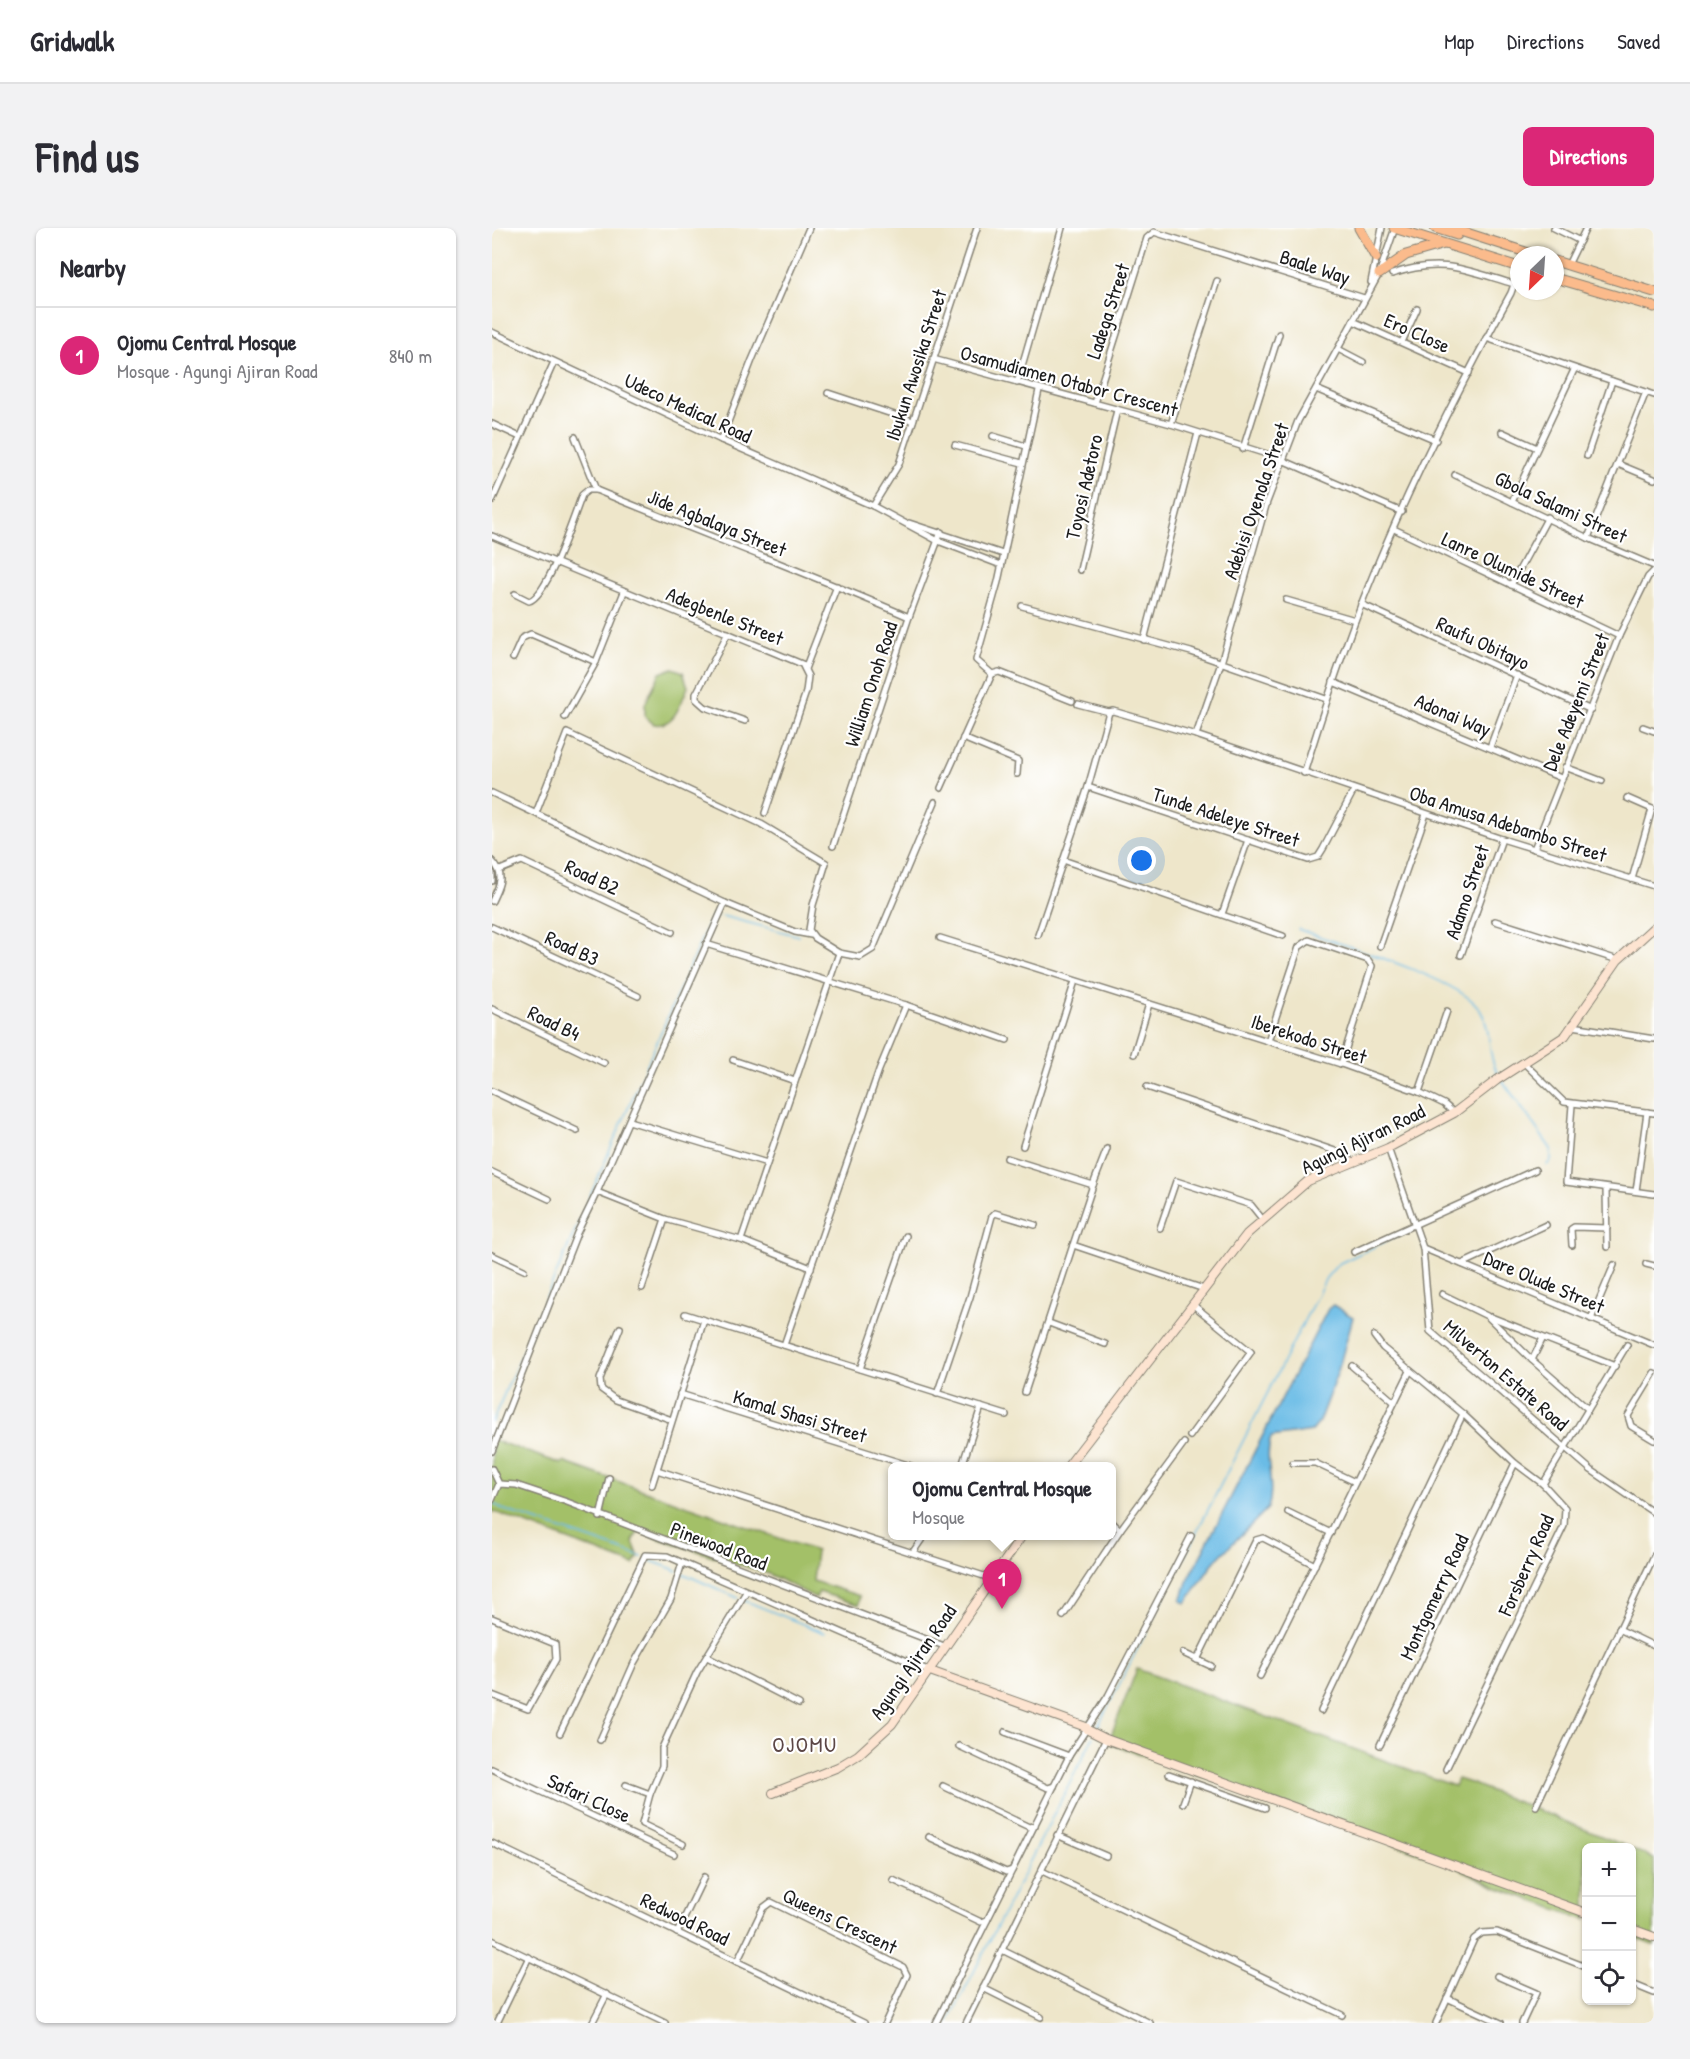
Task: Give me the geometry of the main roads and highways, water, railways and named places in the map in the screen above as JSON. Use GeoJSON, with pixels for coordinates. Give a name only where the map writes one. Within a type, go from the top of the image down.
{"type":"FeatureCollection","features":[{"type":"Feature","properties":{"kind":"highway"},"geometry":{"type":"LineString","coordinates":[[1359,228],[1376,258]]}},
{"type":"Feature","properties":{"kind":"highway"},"geometry":{"type":"LineString","coordinates":[[1395,228],[1451,244],[1510,265]]}},
{"type":"Feature","properties":{"kind":"highway"},"geometry":{"type":"LineString","coordinates":[[1435,228],[1502,249],[1510,249]]}},
{"type":"Feature","properties":{"kind":"highway"},"geometry":{"type":"LineString","coordinates":[[1453,228],[1510,248]]}},
{"type":"Feature","properties":{"kind":"highway"},"geometry":{"type":"LineString","coordinates":[[1379,274],[1396,260],[1412,252],[1451,244]]}},
{"type":"Feature","properties":{"kind":"highway"},"geometry":{"type":"LineString","coordinates":[[1564,264],[1654,292]]}},
{"type":"Feature","properties":{"kind":"highway"},"geometry":{"type":"LineString","coordinates":[[1564,281],[1654,307]]}},
{"type":"Feature","properties":{"kind":"water"},"geometry":{"type":"Polygon","coordinates":[[[1333,1305],[1353,1317],[1338,1371],[1318,1424],[1312,1431],[1271,1437],[1268,1455],[1271,1490],[1268,1508],[1214,1562],[1186,1603],[1181,1601],[1187,1582],[1328,1309],[1333,1305]]]}},
{"type":"Feature","properties":{"kind":"waterway"},"geometry":{"type":"LineString","coordinates":[[492,1422],[712,915],[717,916]]}},
{"type":"Feature","properties":{"kind":"waterway"},"geometry":{"type":"LineString","coordinates":[[722,916],[799,936]]}},
{"type":"Feature","properties":{"kind":"waterway"},"geometry":{"type":"LineString","coordinates":[[1298,929],[1422,973],[1466,996],[1483,1015],[1492,1060],[1500,1076]]}},
{"type":"Feature","properties":{"kind":"waterway"},"geometry":{"type":"LineString","coordinates":[[1502,1080],[1551,1149],[1551,1160],[1547,1165]]}},
{"type":"Feature","properties":{"kind":"waterway"},"geometry":{"type":"LineString","coordinates":[[1096,1730],[1326,1278],[1338,1264],[1407,1231]]}},
{"type":"Feature","properties":{"kind":"waterway"},"geometry":{"type":"LineString","coordinates":[[492,1502],[502,1509],[642,1557]]}},
{"type":"Feature","properties":{"kind":"waterway"},"geometry":{"type":"LineString","coordinates":[[646,1559],[678,1571]]}},
{"type":"Feature","properties":{"kind":"waterway"},"geometry":{"type":"LineString","coordinates":[[682,1573],[738,1598]]}},
{"type":"Feature","properties":{"kind":"waterway"},"geometry":{"type":"LineString","coordinates":[[743,1600],[825,1633]]}},
{"type":"Feature","properties":{"kind":"waterway"},"geometry":{"type":"LineString","coordinates":[[948,2023],[1093,1737]]}},
{"type":"Feature","properties":{"kind":"place","name":"Ojomu Central Mosque"},"geometry":{"type":"Point","coordinates":[1002,1609]}},
{"type":"Feature","properties":{"kind":"district","name":"OJOMU"},"geometry":{"type":"Point","coordinates":[805,1744]}}]}
